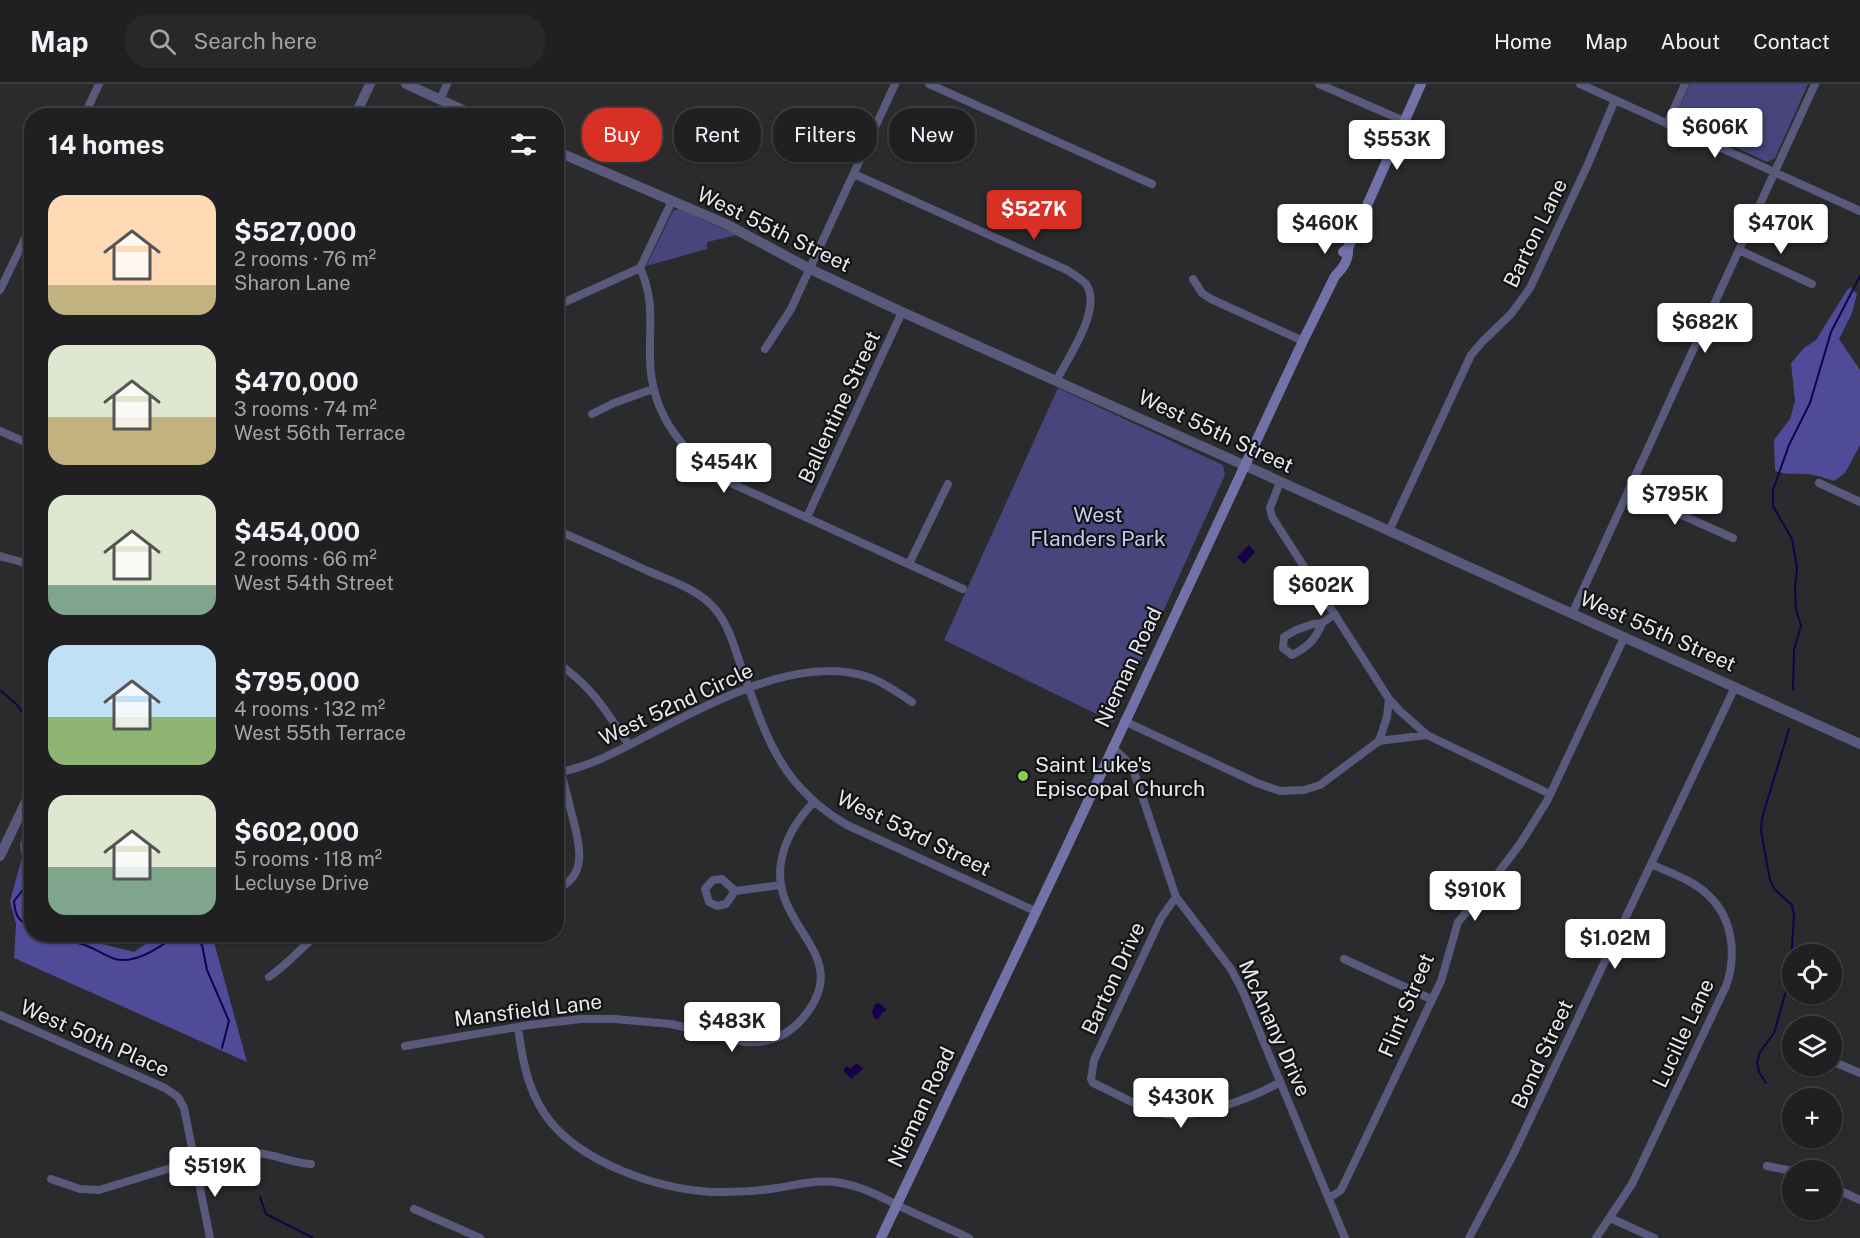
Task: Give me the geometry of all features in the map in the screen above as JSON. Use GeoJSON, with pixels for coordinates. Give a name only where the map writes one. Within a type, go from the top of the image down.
{"type":"FeatureCollection","features":[{"type":"Feature","properties":{"kind":"main road","name":"Nieman Road"},"geometry":{"type":"LineString","coordinates":[[880,1238],[1335,276],[1335,267],[1348,248],[1420,84]]}},
{"type":"Feature","properties":{"kind":"street"},"geometry":{"type":"LineString","coordinates":[[88,108],[99,84]]}},
{"type":"Feature","properties":{"kind":"street"},"geometry":{"type":"LineString","coordinates":[[359,108],[370,84]]}},
{"type":"Feature","properties":{"kind":"street"},"geometry":{"type":"LineString","coordinates":[[406,84],[458,108]]}},
{"type":"Feature","properties":{"kind":"street"},"geometry":{"type":"LineString","coordinates":[[440,100],[447,84]]}},
{"type":"Feature","properties":{"kind":"street"},"geometry":{"type":"LineString","coordinates":[[765,349],[791,309],[895,84]]}},
{"type":"Feature","properties":{"kind":"street"},"geometry":{"type":"LineString","coordinates":[[929,84],[1152,184]]}},
{"type":"Feature","properties":{"kind":"street"},"geometry":{"type":"LineString","coordinates":[[1319,84],[1404,121]]}},
{"type":"Feature","properties":{"kind":"street"},"geometry":{"type":"LineString","coordinates":[[1580,84],[1860,211]]}},
{"type":"Feature","properties":{"kind":"street"},"geometry":{"type":"LineString","coordinates":[[1667,124],[1685,84]]}},
{"type":"Feature","properties":{"kind":"street"},"geometry":{"type":"LineString","coordinates":[[1572,614],[1815,84]]}},
{"type":"Feature","properties":{"kind":"street","name":"Barton Lane"},"geometry":{"type":"LineString","coordinates":[[1389,531],[1471,355],[1512,314],[1530,288],[1615,100]]}},
{"type":"Feature","properties":{"kind":"street","name":"West 55th Street"},"geometry":{"type":"LineString","coordinates":[[564,154],[726,224],[810,269],[902,312],[1860,744]]}},
{"type":"Feature","properties":{"kind":"street"},"geometry":{"type":"LineString","coordinates":[[854,174],[1067,270],[1085,284],[1092,297],[1089,314],[1056,381]]}},
{"type":"Feature","properties":{"kind":"street"},"geometry":{"type":"LineString","coordinates":[[564,302],[640,268],[672,201]]}},
{"type":"Feature","properties":{"kind":"street"},"geometry":{"type":"LineString","coordinates":[[0,290],[24,240]]}},
{"type":"Feature","properties":{"kind":"street"},"geometry":{"type":"LineString","coordinates":[[1739,250],[1812,284]]}},
{"type":"Feature","properties":{"kind":"street"},"geometry":{"type":"LineString","coordinates":[[640,268],[650,298],[652,318],[650,362],[653,389],[671,429],[682,444],[710,471],[733,484],[963,589]]}},
{"type":"Feature","properties":{"kind":"street"},"geometry":{"type":"LineString","coordinates":[[1193,279],[1202,293],[1211,299],[1303,341]]}},
{"type":"Feature","properties":{"kind":"street","name":"Ballentine Street"},"geometry":{"type":"LineString","coordinates":[[807,517],[902,312]]}},
{"type":"Feature","properties":{"kind":"street"},"geometry":{"type":"LineString","coordinates":[[592,414],[614,403],[653,389]]}},
{"type":"Feature","properties":{"kind":"street"},"geometry":{"type":"LineString","coordinates":[[0,431],[24,442]]}},
{"type":"Feature","properties":{"kind":"street"},"geometry":{"type":"LineString","coordinates":[[1280,482],[1270,508],[1272,517],[1389,699],[1427,735],[1550,794]]}},
{"type":"Feature","properties":{"kind":"street"},"geometry":{"type":"LineString","coordinates":[[1818,483],[1860,502]]}},
{"type":"Feature","properties":{"kind":"street"},"geometry":{"type":"LineString","coordinates":[[909,564],[948,484]]}},
{"type":"Feature","properties":{"kind":"street"},"geometry":{"type":"LineString","coordinates":[[1628,491],[1733,538]]}},
{"type":"Feature","properties":{"kind":"street","name":"West 53rd Street"},"geometry":{"type":"LineString","coordinates":[[564,534],[696,593],[717,610],[727,627],[775,754],[790,776],[814,802],[847,825],[1035,911]]}},
{"type":"Feature","properties":{"kind":"street"},"geometry":{"type":"LineString","coordinates":[[0,556],[24,563]]}},
{"type":"Feature","properties":{"kind":"street"},"geometry":{"type":"LineString","coordinates":[[1322,623],[1318,634],[1305,649],[1292,655],[1283,648],[1284,637],[1296,630],[1322,623],[1335,614]]}},
{"type":"Feature","properties":{"kind":"street","name":"Flint Street"},"geometry":{"type":"LineString","coordinates":[[1329,1198],[1340,1191],[1343,1186],[1441,981],[1458,922],[1520,844],[1550,794],[1624,638]]}},
{"type":"Feature","properties":{"kind":"street"},"geometry":{"type":"LineString","coordinates":[[564,668],[594,694],[629,746]]}},
{"type":"Feature","properties":{"kind":"street","name":"West 52nd Circle"},"geometry":{"type":"LineString","coordinates":[[564,771],[602,759],[700,709],[785,676],[807,671],[852,672],[868,677],[912,702]]}},
{"type":"Feature","properties":{"kind":"street","name":"Bond Street"},"geometry":{"type":"LineString","coordinates":[[1468,1238],[1513,1155],[1735,687]]}},
{"type":"Feature","properties":{"kind":"street"},"geometry":{"type":"LineString","coordinates":[[1379,741],[1387,717],[1389,699]]}},
{"type":"Feature","properties":{"kind":"street"},"geometry":{"type":"LineString","coordinates":[[1124,722],[1269,789],[1290,792],[1320,785],[1379,741],[1427,735]]}},
{"type":"Feature","properties":{"kind":"street","name":"McAnany Drive"},"geometry":{"type":"LineString","coordinates":[[1112,747],[1132,766],[1176,897],[1231,969],[1247,1000],[1345,1238]]}},
{"type":"Feature","properties":{"kind":"street"},"geometry":{"type":"LineString","coordinates":[[564,791],[581,852],[579,867],[572,879],[564,884]]}},
{"type":"Feature","properties":{"kind":"street","name":"Mansfield Lane"},"geometry":{"type":"LineString","coordinates":[[405,1046],[556,1021],[615,1018],[671,1024],[745,1042],[756,1043],[783,1035],[810,1010],[819,989],[820,973],[815,952],[787,904],[781,885],[783,856],[789,836],[814,802]]}},
{"type":"Feature","properties":{"kind":"street"},"geometry":{"type":"LineString","coordinates":[[1,852],[24,805]]}},
{"type":"Feature","properties":{"kind":"street","name":"Lucille Lane"},"geometry":{"type":"LineString","coordinates":[[1596,1238],[1632,1184],[1730,975],[1732,949],[1727,925],[1719,908],[1708,894],[1651,864]]}},
{"type":"Feature","properties":{"kind":"street"},"geometry":{"type":"LineString","coordinates":[[735,891],[781,885]]}},
{"type":"Feature","properties":{"kind":"street","name":"Barton Drive"},"geometry":{"type":"LineString","coordinates":[[1176,897],[1161,918],[1094,1060],[1090,1079],[1093,1083],[1152,1110],[1178,1116],[1191,1115],[1249,1097],[1280,1082]]}},
{"type":"Feature","properties":{"kind":"street"},"geometry":{"type":"LineString","coordinates":[[269,977],[285,966],[309,942]]}},
{"type":"Feature","properties":{"kind":"street"},"geometry":{"type":"LineString","coordinates":[[1344,959],[1431,999]]}},
{"type":"Feature","properties":{"kind":"street","name":"West 50th Place"},"geometry":{"type":"LineString","coordinates":[[1,1017],[165,1088],[178,1097],[184,1108],[196,1163]]}},
{"type":"Feature","properties":{"kind":"street"},"geometry":{"type":"LineString","coordinates":[[518,1027],[527,1078],[545,1115],[568,1140],[605,1162],[642,1178],[692,1190],[753,1191],[813,1182],[836,1182],[860,1187],[884,1196],[896,1204],[969,1238]]}},
{"type":"Feature","properties":{"kind":"street"},"geometry":{"type":"LineString","coordinates":[[1842,1066],[1860,1074]]}},
{"type":"Feature","properties":{"kind":"street"},"geometry":{"type":"LineString","coordinates":[[51,1179],[84,1190],[99,1190],[142,1176],[196,1163],[256,1153],[269,1154],[299,1164],[311,1164]]}},
{"type":"Feature","properties":{"kind":"street"},"geometry":{"type":"LineString","coordinates":[[196,1163],[210,1238]]}},
{"type":"Feature","properties":{"kind":"street"},"geometry":{"type":"LineString","coordinates":[[1767,1166],[1782,1169]]}},
{"type":"Feature","properties":{"kind":"street"},"geometry":{"type":"LineString","coordinates":[[1842,1192],[1860,1200]]}},
{"type":"Feature","properties":{"kind":"street"},"geometry":{"type":"LineString","coordinates":[[414,1209],[480,1238]]}},
{"type":"Feature","properties":{"kind":"street"},"geometry":{"type":"LineString","coordinates":[[1610,1218],[1654,1238]]}},
{"type":"Feature","properties":{"kind":"green space"},"geometry":{"type":"Polygon","coordinates":[[[1690,84],[1808,84],[1775,158],[1767,162],[1680,122],[1677,112],[1690,84]]]}},
{"type":"Feature","properties":{"kind":"green space"},"geometry":{"type":"Polygon","coordinates":[[[679,209],[737,235],[707,242],[707,249],[646,266],[673,211],[679,209]]]}},
{"type":"Feature","properties":{"kind":"green space","name":"West Flanders Park"},"geometry":{"type":"Polygon","coordinates":[[[1058,388],[1223,465],[1225,475],[1113,722],[944,640],[1058,388]]]}},
{"type":"Feature","properties":{"kind":"shaded area"},"geometry":{"type":"Polygon","coordinates":[[[1851,287],[1857,294],[1852,313],[1839,339],[1860,370],[1860,445],[1845,473],[1834,481],[1820,476],[1775,471],[1774,440],[1790,419],[1795,401],[1791,363],[1804,348],[1816,340],[1851,287]]]}},
{"type":"Feature","properties":{"kind":"shaded area"},"geometry":{"type":"Polygon","coordinates":[[[1249,545],[1255,552],[1244,564],[1237,557],[1249,545]]]}},
{"type":"Feature","properties":{"kind":"shaded area"},"geometry":{"type":"Polygon","coordinates":[[[24,831],[24,942],[94,942],[134,952],[148,942],[214,942],[247,1062],[14,958],[16,924],[10,901],[22,858],[20,845],[24,831]]]}},
{"type":"Feature","properties":{"kind":"shaded area"},"geometry":{"type":"Polygon","coordinates":[[[879,1003],[887,1010],[878,1020],[874,1018],[872,1012],[875,1004],[879,1003]]]}},
{"type":"Feature","properties":{"kind":"shaded area"},"geometry":{"type":"Polygon","coordinates":[[[857,1063],[863,1069],[851,1079],[843,1070],[847,1066],[850,1069],[857,1063]]]}},
{"type":"Feature","properties":{"kind":"waterway"},"geometry":{"type":"LineString","coordinates":[[1793,690],[1794,650],[1801,626],[1796,609],[1797,568],[1792,539],[1773,506],[1773,490],[1789,445],[1810,403],[1831,332],[1860,276]]}},
{"type":"Feature","properties":{"kind":"waterway"},"geometry":{"type":"LineString","coordinates":[[0,690],[24,714]]}},
{"type":"Feature","properties":{"kind":"waterway"},"geometry":{"type":"LineString","coordinates":[[1766,1083],[1759,1072],[1757,1062],[1760,1052],[1774,1033],[1790,977],[1794,916],[1792,905],[1775,890],[1770,880],[1761,831],[1762,818],[1789,729]]}},
{"type":"Feature","properties":{"kind":"waterway"},"geometry":{"type":"LineString","coordinates":[[24,890],[14,901],[18,917],[24,922]]}},
{"type":"Feature","properties":{"kind":"waterway"},"geometry":{"type":"LineString","coordinates":[[72,942],[85,945],[111,958],[123,960],[140,957],[166,942]]}},
{"type":"Feature","properties":{"kind":"waterway"},"geometry":{"type":"LineString","coordinates":[[199,942],[202,945],[207,970],[229,1021],[222,1048]]}},
{"type":"Feature","properties":{"kind":"waterway"},"geometry":{"type":"LineString","coordinates":[[260,1197],[266,1214],[313,1238]]}},
{"type":"Feature","properties":{"kind":"place","name":"Saint Luke's Episcopal Church"},"geometry":{"type":"Point","coordinates":[1023,776]}}]}
